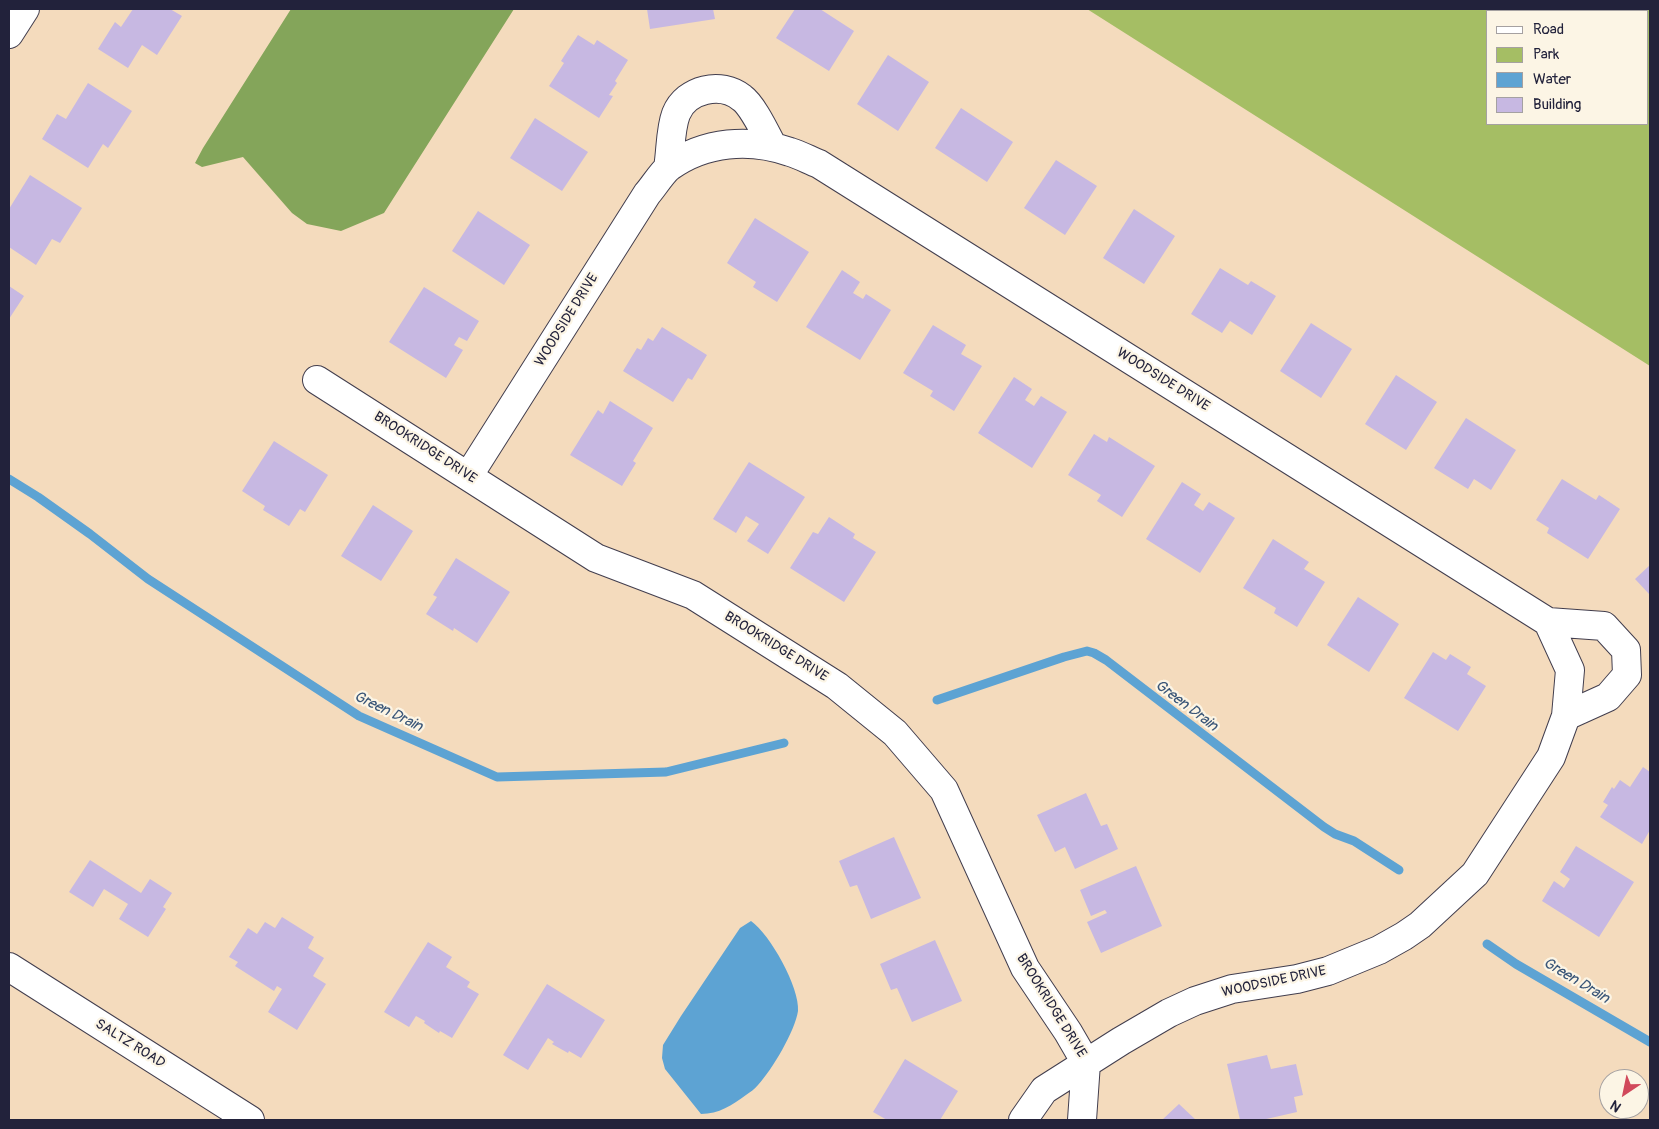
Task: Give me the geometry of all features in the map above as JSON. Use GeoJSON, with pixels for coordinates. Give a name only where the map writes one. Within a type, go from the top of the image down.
{"type":"FeatureCollection","features":[{"type":"Feature","properties":{"kind":"street"},"geometry":{"type":"LineString","coordinates":[[9,34],[25,9]]}},
{"type":"Feature","properties":{"kind":"street"},"geometry":{"type":"LineString","coordinates":[[668,168],[676,114],[686,100],[696,93],[710,88],[732,92],[743,98],[773,147]]}},
{"type":"Feature","properties":{"kind":"street","name":"WOODSIDE DRIVE"},"geometry":{"type":"LineString","coordinates":[[469,475],[647,194],[668,168],[695,152],[726,144],[746,143],[773,147],[791,152],[819,164],[1548,622],[1604,626],[1626,650],[1627,675],[1608,698],[1566,716]]}},
{"type":"Feature","properties":{"kind":"street","name":"BROOKRIDGE DRIVE"},"geometry":{"type":"LineString","coordinates":[[317,380],[469,475],[596,558],[693,595],[837,686],[895,733],[944,790],[1025,968],[1068,1032],[1086,1063]]}},
{"type":"Feature","properties":{"kind":"street","name":"WOODSIDE DRIVE"},"geometry":{"type":"LineString","coordinates":[[1023,1120],[1044,1090],[1139,1030],[1195,1001],[1232,989],[1297,979],[1328,971],[1371,954],[1420,925],[1475,874],[1552,757],[1566,716],[1570,670],[1548,622]]}},
{"type":"Feature","properties":{"kind":"street","name":"SALTZ ROAD"},"geometry":{"type":"LineString","coordinates":[[9,967],[250,1120]]}},
{"type":"Feature","properties":{"kind":"street"},"geometry":{"type":"LineString","coordinates":[[1082,1120],[1086,1063]]}},
{"type":"Feature","properties":{"kind":"green space"},"geometry":{"type":"Polygon","coordinates":[[[291,9],[514,9],[384,213],[341,231],[307,224],[292,213],[243,157],[202,167],[195,163],[291,9]]]}},
{"type":"Feature","properties":{"kind":"green space"},"geometry":{"type":"Polygon","coordinates":[[[1087,9],[1650,9],[1650,366],[1087,9]]]}},
{"type":"Feature","properties":{"kind":"water"},"geometry":{"type":"Polygon","coordinates":[[[751,921],[767,937],[789,976],[797,1001],[798,1011],[796,1019],[788,1039],[776,1060],[755,1088],[725,1108],[708,1114],[701,1114],[665,1069],[662,1058],[663,1045],[740,928],[751,921]]]}},
{"type":"Feature","properties":{"kind":"building"},"geometry":{"type":"Polygon","coordinates":[[[133,9],[170,9],[182,16],[157,55],[142,45],[128,68],[98,49],[115,22],[121,27],[133,9]]]}},
{"type":"Feature","properties":{"kind":"building"},"geometry":{"type":"Polygon","coordinates":[[[647,9],[713,9],[715,19],[650,29],[647,9]]]}},
{"type":"Feature","properties":{"kind":"building"},"geometry":{"type":"Polygon","coordinates":[[[795,9],[820,9],[854,31],[829,71],[776,38],[795,9]]]}},
{"type":"Feature","properties":{"kind":"building"},"geometry":{"type":"Polygon","coordinates":[[[578,35],[594,45],[597,40],[628,60],[609,95],[613,96],[599,118],[549,86],[564,63],[561,61],[578,35]]]}},
{"type":"Feature","properties":{"kind":"building"},"geometry":{"type":"Polygon","coordinates":[[[888,55],[929,82],[898,131],[857,104],[888,55]]]}},
{"type":"Feature","properties":{"kind":"building"},"geometry":{"type":"Polygon","coordinates":[[[88,83],[132,111],[108,148],[103,144],[88,168],[42,139],[57,114],[66,119],[88,83]]]}},
{"type":"Feature","properties":{"kind":"building"},"geometry":{"type":"Polygon","coordinates":[[[961,108],[1013,142],[987,182],[935,148],[961,108]]]}},
{"type":"Feature","properties":{"kind":"building"},"geometry":{"type":"Polygon","coordinates":[[[535,118],[588,152],[562,191],[510,158],[535,118]]]}},
{"type":"Feature","properties":{"kind":"building"},"geometry":{"type":"Polygon","coordinates":[[[1056,160],[1097,186],[1065,235],[1024,208],[1056,160]]]}},
{"type":"Feature","properties":{"kind":"building"},"geometry":{"type":"Polygon","coordinates":[[[30,175],[82,208],[60,243],[52,239],[36,265],[9,247],[9,209],[30,175]]]}},
{"type":"Feature","properties":{"kind":"building"},"geometry":{"type":"Polygon","coordinates":[[[1134,209],[1175,236],[1144,284],[1103,258],[1134,209]]]}},
{"type":"Feature","properties":{"kind":"building"},"geometry":{"type":"Polygon","coordinates":[[[478,211],[530,245],[504,285],[452,251],[478,211]]]}},
{"type":"Feature","properties":{"kind":"building"},"geometry":{"type":"Polygon","coordinates":[[[755,218],[809,252],[777,302],[753,287],[756,282],[727,263],[755,218]]]}},
{"type":"Feature","properties":{"kind":"building"},"geometry":{"type":"Polygon","coordinates":[[[1220,268],[1248,285],[1251,281],[1276,296],[1252,335],[1230,321],[1222,333],[1191,314],[1220,268]]]}},
{"type":"Feature","properties":{"kind":"building"},"geometry":{"type":"Polygon","coordinates":[[[842,270],[860,282],[853,293],[863,299],[866,294],[891,310],[860,360],[806,327],[842,270]]]}},
{"type":"Feature","properties":{"kind":"building"},"geometry":{"type":"Polygon","coordinates":[[[9,286],[24,296],[9,319],[9,286]]]}},
{"type":"Feature","properties":{"kind":"building"},"geometry":{"type":"Polygon","coordinates":[[[424,287],[479,321],[467,341],[459,337],[454,345],[463,350],[446,378],[389,342],[424,287]]]}},
{"type":"Feature","properties":{"kind":"building"},"geometry":{"type":"Polygon","coordinates":[[[1311,323],[1352,349],[1321,398],[1280,371],[1311,323]]]}},
{"type":"Feature","properties":{"kind":"building"},"geometry":{"type":"Polygon","coordinates":[[[933,325],[966,345],[961,354],[982,366],[954,411],[930,396],[933,391],[903,373],[933,325]]]}},
{"type":"Feature","properties":{"kind":"building"},"geometry":{"type":"Polygon","coordinates":[[[662,327],[707,355],[692,380],[688,378],[673,402],[623,371],[637,348],[641,350],[648,338],[653,341],[662,327]]]}},
{"type":"Feature","properties":{"kind":"building"},"geometry":{"type":"Polygon","coordinates":[[[1396,375],[1437,402],[1406,450],[1365,424],[1396,375]]]}},
{"type":"Feature","properties":{"kind":"building"},"geometry":{"type":"Polygon","coordinates":[[[1014,377],[1032,389],[1025,400],[1034,406],[1041,396],[1067,412],[1032,468],[978,433],[1014,377]]]}},
{"type":"Feature","properties":{"kind":"building"},"geometry":{"type":"Polygon","coordinates":[[[610,401],[653,428],[633,461],[636,463],[622,486],[570,455],[598,410],[603,414],[610,401]]]}},
{"type":"Feature","properties":{"kind":"building"},"geometry":{"type":"Polygon","coordinates":[[[1466,418],[1516,450],[1491,490],[1474,479],[1468,489],[1434,468],[1466,418]]]}},
{"type":"Feature","properties":{"kind":"building"},"geometry":{"type":"Polygon","coordinates":[[[1094,434],[1107,442],[1109,437],[1155,466],[1122,517],[1097,501],[1101,495],[1068,475],[1094,434]]]}},
{"type":"Feature","properties":{"kind":"building"},"geometry":{"type":"Polygon","coordinates":[[[274,441],[328,475],[305,512],[300,509],[289,526],[263,510],[265,506],[242,491],[274,441]]]}},
{"type":"Feature","properties":{"kind":"building"},"geometry":{"type":"Polygon","coordinates":[[[749,462],[805,497],[768,554],[747,541],[759,524],[746,516],[736,533],[713,519],[749,462]]]}},
{"type":"Feature","properties":{"kind":"building"},"geometry":{"type":"Polygon","coordinates":[[[1562,479],[1596,500],[1599,495],[1620,509],[1588,559],[1547,533],[1549,528],[1536,520],[1562,479]]]}},
{"type":"Feature","properties":{"kind":"building"},"geometry":{"type":"Polygon","coordinates":[[[1182,482],[1201,494],[1194,505],[1203,511],[1209,502],[1235,518],[1200,573],[1146,539],[1182,482]]]}},
{"type":"Feature","properties":{"kind":"building"},"geometry":{"type":"Polygon","coordinates":[[[373,505],[413,531],[381,581],[341,556],[373,505]]]}},
{"type":"Feature","properties":{"kind":"building"},"geometry":{"type":"Polygon","coordinates":[[[829,517],[855,534],[853,538],[876,552],[844,602],[790,568],[813,532],[818,534],[829,517]]]}},
{"type":"Feature","properties":{"kind":"building"},"geometry":{"type":"Polygon","coordinates":[[[1273,539],[1309,562],[1304,569],[1325,582],[1297,627],[1274,613],[1276,608],[1243,588],[1273,539]]]}},
{"type":"Feature","properties":{"kind":"building"},"geometry":{"type":"Polygon","coordinates":[[[456,558],[510,592],[477,643],[454,628],[453,631],[426,614],[437,597],[433,595],[456,558]]]}},
{"type":"Feature","properties":{"kind":"building"},"geometry":{"type":"Polygon","coordinates":[[[1650,565],[1650,595],[1635,579],[1650,565]]]}},
{"type":"Feature","properties":{"kind":"building"},"geometry":{"type":"Polygon","coordinates":[[[1358,597],[1399,624],[1369,672],[1327,645],[1358,597]]]}},
{"type":"Feature","properties":{"kind":"building"},"geometry":{"type":"Polygon","coordinates":[[[1433,652],[1446,660],[1450,654],[1471,667],[1467,674],[1486,686],[1458,731],[1404,698],[1433,652]]]}},
{"type":"Feature","properties":{"kind":"building"},"geometry":{"type":"Polygon","coordinates":[[[1643,767],[1650,772],[1650,830],[1642,844],[1600,817],[1608,805],[1603,802],[1612,787],[1614,789],[1620,780],[1630,787],[1643,767]]]}},
{"type":"Feature","properties":{"kind":"building"},"geometry":{"type":"Polygon","coordinates":[[[1086,793],[1101,826],[1107,824],[1118,849],[1075,869],[1065,847],[1055,852],[1037,815],[1086,793]]]}},
{"type":"Feature","properties":{"kind":"building"},"geometry":{"type":"Polygon","coordinates":[[[894,837],[921,898],[871,919],[857,885],[850,887],[839,861],[894,837]]]}},
{"type":"Feature","properties":{"kind":"building"},"geometry":{"type":"Polygon","coordinates":[[[1576,846],[1634,882],[1599,937],[1542,901],[1554,881],[1564,888],[1570,879],[1560,872],[1576,846]]]}},
{"type":"Feature","properties":{"kind":"building"},"geometry":{"type":"Polygon","coordinates":[[[90,860],[141,893],[150,879],[172,893],[163,907],[166,909],[148,937],[119,919],[128,904],[104,889],[93,907],[69,892],[90,860]]]}},
{"type":"Feature","properties":{"kind":"building"},"geometry":{"type":"Polygon","coordinates":[[[1136,866],[1162,926],[1101,953],[1087,922],[1107,913],[1105,910],[1091,916],[1080,890],[1136,866]]]}},
{"type":"Feature","properties":{"kind":"building"},"geometry":{"type":"Polygon","coordinates":[[[282,917],[314,937],[308,948],[324,958],[313,976],[326,984],[297,1030],[268,1012],[282,989],[277,986],[274,991],[235,966],[238,962],[229,957],[248,928],[257,934],[265,922],[275,928],[282,917]]]}},
{"type":"Feature","properties":{"kind":"building"},"geometry":{"type":"Polygon","coordinates":[[[935,940],[962,1001],[912,1022],[897,988],[891,990],[880,964],[935,940]]]}},
{"type":"Feature","properties":{"kind":"building"},"geometry":{"type":"Polygon","coordinates":[[[428,942],[452,957],[446,967],[470,982],[467,987],[479,994],[452,1038],[440,1031],[439,1033],[416,1016],[409,1027],[384,1012],[428,942]]]}},
{"type":"Feature","properties":{"kind":"building"},"geometry":{"type":"Polygon","coordinates":[[[547,984],[605,1020],[581,1058],[552,1044],[554,1042],[548,1038],[528,1070],[503,1055],[547,984]]]}},
{"type":"Feature","properties":{"kind":"building"},"geometry":{"type":"Polygon","coordinates":[[[1267,1055],[1271,1069],[1296,1064],[1303,1095],[1294,1097],[1297,1112],[1262,1120],[1240,1120],[1227,1064],[1267,1055]]]}},
{"type":"Feature","properties":{"kind":"building"},"geometry":{"type":"Polygon","coordinates":[[[905,1059],[958,1091],[940,1120],[887,1120],[873,1112],[905,1059]]]}},
{"type":"Feature","properties":{"kind":"building"},"geometry":{"type":"Polygon","coordinates":[[[1179,1104],[1196,1120],[1162,1120],[1179,1104]]]}},
{"type":"Feature","properties":{"kind":"waterway","name":"Green Drain"},"geometry":{"type":"LineString","coordinates":[[9,479],[90,534],[148,579],[359,716],[497,777],[666,772],[784,743]]}},
{"type":"Feature","properties":{"kind":"waterway","name":"Green Drain"},"geometry":{"type":"LineString","coordinates":[[937,700],[1064,657],[1087,651],[1094,653],[1106,660],[1324,827],[1335,834],[1354,841],[1399,870]]}},
{"type":"Feature","properties":{"kind":"waterway","name":"Green Drain"},"geometry":{"type":"LineString","coordinates":[[1487,944],[1516,964],[1650,1042]]}}]}
